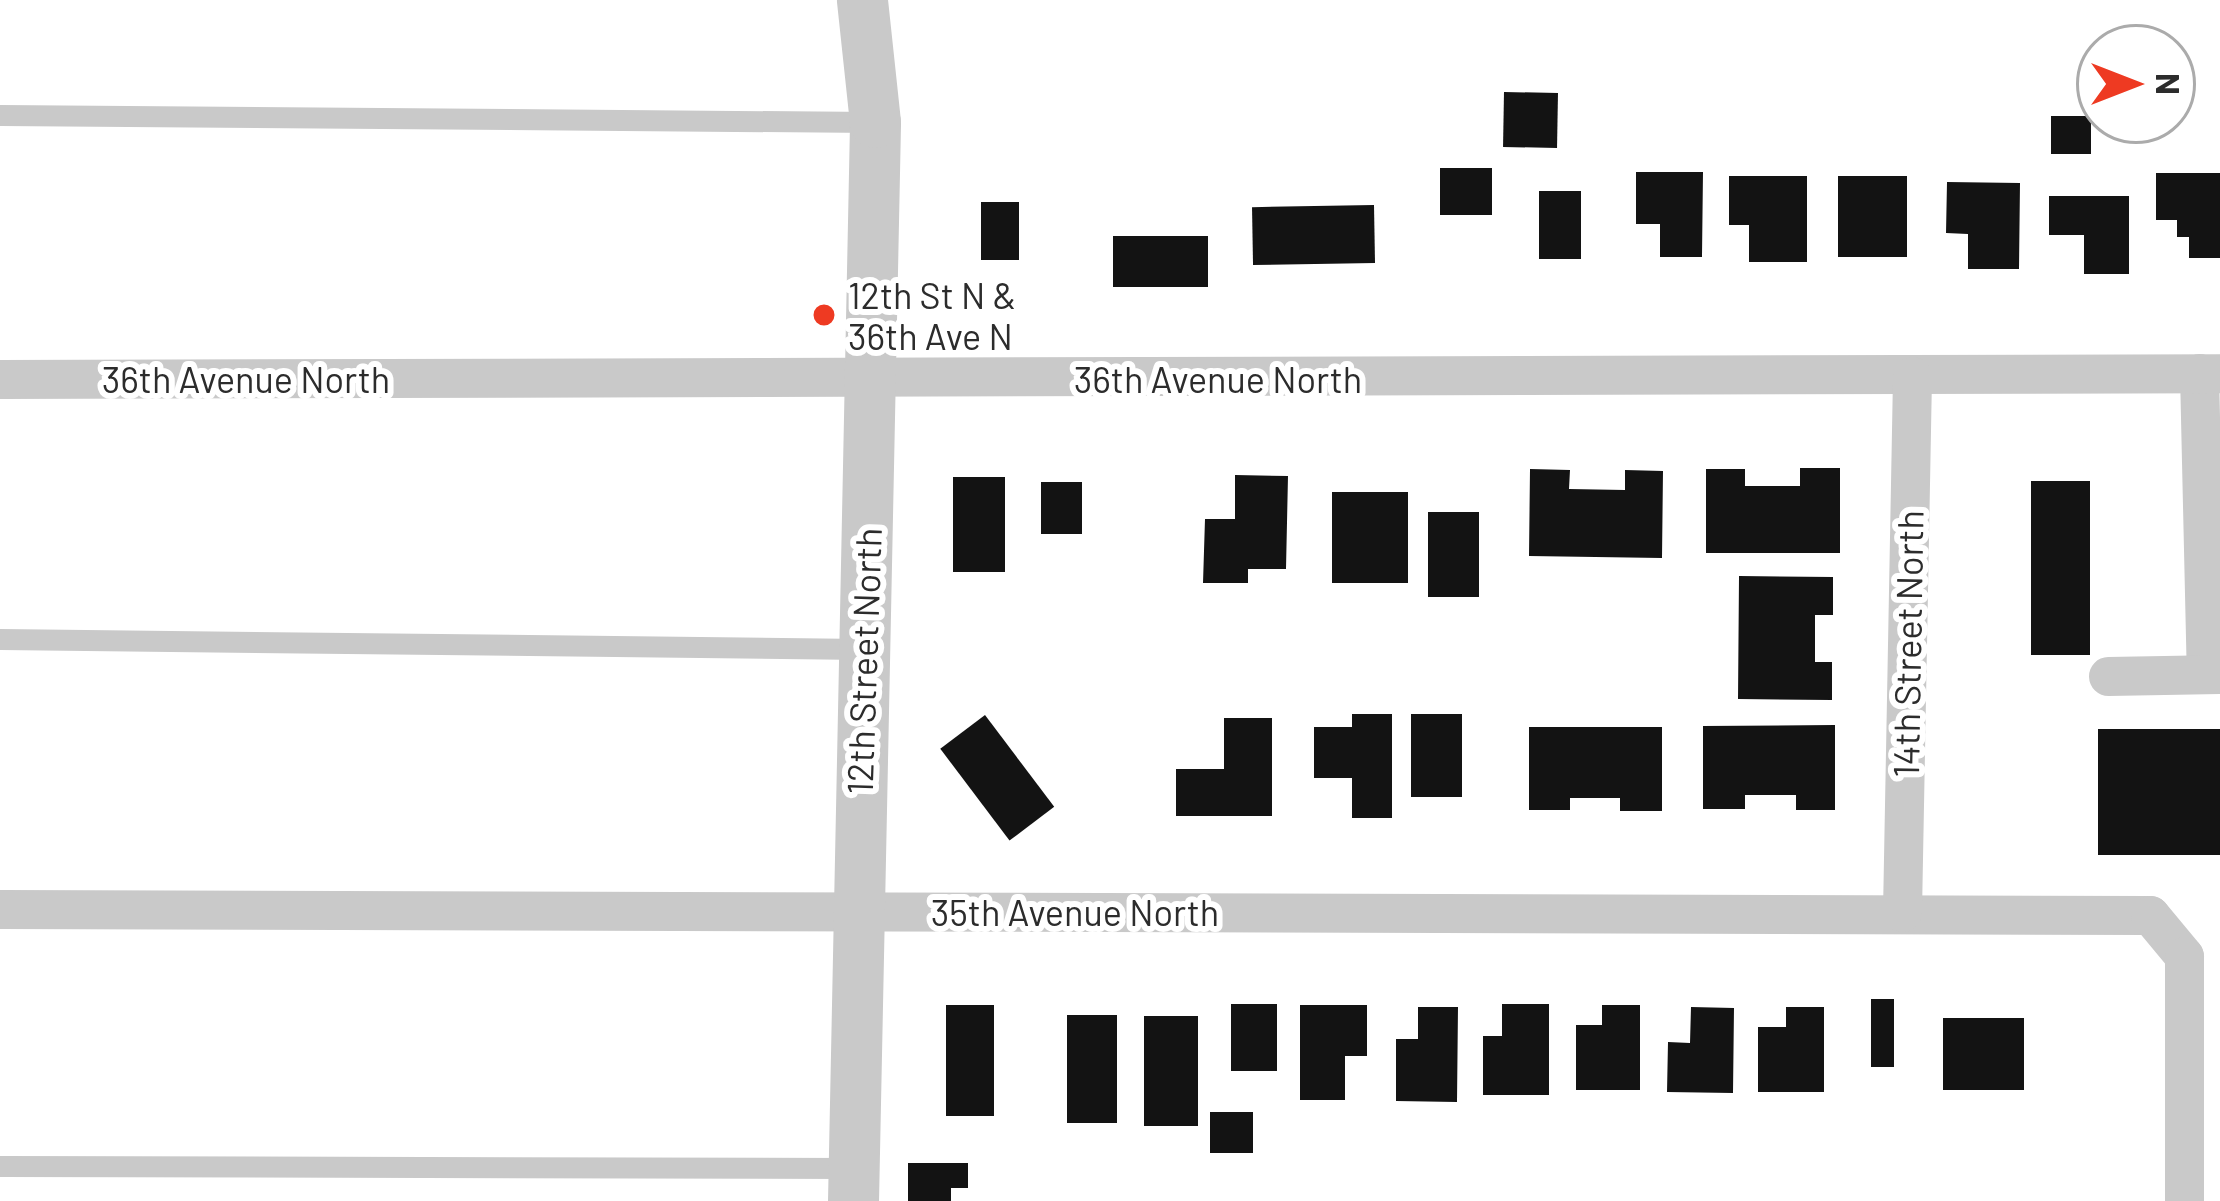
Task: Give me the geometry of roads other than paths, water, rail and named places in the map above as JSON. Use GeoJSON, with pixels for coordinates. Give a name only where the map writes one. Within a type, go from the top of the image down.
{"type":"FeatureCollection","features":[{"type":"Feature","properties":{"kind":"street","name":"12th Street North"},"geometry":{"type":"LineString","coordinates":[[853,1184],[875,122],[862,0]]}},
{"type":"Feature","properties":{"kind":"street","name":"12th Street North"},"geometry":{"type":"LineString","coordinates":[[875,122],[898,0]]}},
{"type":"Feature","properties":{"kind":"street","name":"36th Avenue North"},"geometry":{"type":"LineString","coordinates":[[0,379],[2209,373]]}},
{"type":"Feature","properties":{"kind":"street"},"geometry":{"type":"LineString","coordinates":[[2108,676],[2213,674],[2209,373]]}},
{"type":"Feature","properties":{"kind":"street","name":"14th Street North"},"geometry":{"type":"LineString","coordinates":[[1902,912],[1912,376]]}},
{"type":"Feature","properties":{"kind":"street","name":"35th Avenue North"},"geometry":{"type":"LineString","coordinates":[[0,909],[2150,915],[2184,956],[2184,1201]]}},
{"type":"Feature","properties":{"kind":"lane"},"geometry":{"type":"LineString","coordinates":[[0,115],[875,122]]}},
{"type":"Feature","properties":{"kind":"lane"},"geometry":{"type":"LineString","coordinates":[[0,639],[863,649]]}},
{"type":"Feature","properties":{"kind":"lane"},"geometry":{"type":"LineString","coordinates":[[0,1166],[853,1184]]}},
{"type":"Feature","properties":{"kind":"place","name":"12th St N & 36th Ave N"},"geometry":{"type":"Point","coordinates":[824,315]}}]}
